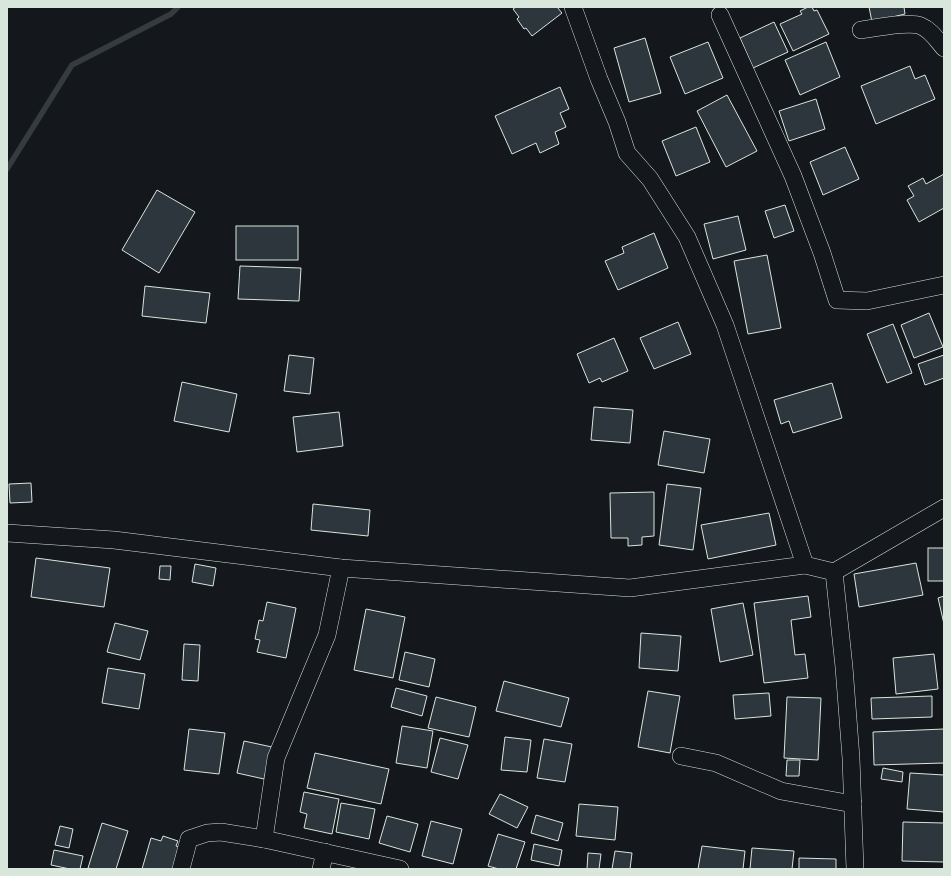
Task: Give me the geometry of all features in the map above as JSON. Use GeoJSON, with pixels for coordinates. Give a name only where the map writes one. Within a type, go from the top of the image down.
{"type":"FeatureCollection","features":[{"type":"Feature","properties":{"kind":"street"},"geometry":{"type":"LineString","coordinates":[[573,7],[599,79],[617,122],[627,153],[650,179],[687,237],[725,325],[805,565]]}},
{"type":"Feature","properties":{"kind":"street"},"geometry":{"type":"LineString","coordinates":[[720,15],[793,176],[822,253],[837,300],[867,301],[944,286]]}},
{"type":"Feature","properties":{"kind":"street"},"geometry":{"type":"LineString","coordinates":[[861,30],[911,24],[921,26],[932,34],[944,48]]}},
{"type":"Feature","properties":{"kind":"street"},"geometry":{"type":"LineString","coordinates":[[7,533],[114,540],[341,568],[630,588],[805,565],[834,572],[944,508]]}},
{"type":"Feature","properties":{"kind":"street"},"geometry":{"type":"LineString","coordinates":[[264,839],[276,758],[327,635],[341,568]]}},
{"type":"Feature","properties":{"kind":"street"},"geometry":{"type":"LineString","coordinates":[[834,572],[844,667],[854,804],[855,869]]}},
{"type":"Feature","properties":{"kind":"street"},"geometry":{"type":"LineString","coordinates":[[681,756],[716,762],[781,791],[854,804]]}},
{"type":"Feature","properties":{"kind":"street"},"geometry":{"type":"LineString","coordinates":[[181,869],[189,839],[207,833],[221,832],[264,839],[400,869]]}},
{"type":"Feature","properties":{"kind":"street"},"geometry":{"type":"LineString","coordinates":[[321,869],[325,852]]}},
{"type":"Feature","properties":{"kind":"building"},"geometry":{"type":"Polygon","coordinates":[[[516,7],[557,7],[562,13],[532,36],[526,28],[524,29],[517,19],[519,17],[513,9],[516,7]]]}},
{"type":"Feature","properties":{"kind":"building"},"geometry":{"type":"Polygon","coordinates":[[[808,7],[812,7],[814,11],[817,10],[829,34],[793,51],[780,24],[802,14],[800,11],[808,7]]]}},
{"type":"Feature","properties":{"kind":"building"},"geometry":{"type":"Polygon","coordinates":[[[869,7],[904,7],[905,14],[872,22],[869,7]]]}},
{"type":"Feature","properties":{"kind":"building"},"geometry":{"type":"Polygon","coordinates":[[[774,22],[788,52],[753,68],[740,38],[774,22]]]}},
{"type":"Feature","properties":{"kind":"building"},"geometry":{"type":"Polygon","coordinates":[[[645,38],[661,93],[629,102],[614,48],[645,38]]]}},
{"type":"Feature","properties":{"kind":"building"},"geometry":{"type":"Polygon","coordinates":[[[708,42],[723,78],[685,94],[670,57],[708,42]]]}},
{"type":"Feature","properties":{"kind":"building"},"geometry":{"type":"Polygon","coordinates":[[[826,42],[840,77],[800,95],[785,60],[826,42]]]}},
{"type":"Feature","properties":{"kind":"building"},"geometry":{"type":"Polygon","coordinates":[[[910,66],[915,79],[925,75],[935,99],[876,124],[861,86],[910,66]]]}},
{"type":"Feature","properties":{"kind":"building"},"geometry":{"type":"Polygon","coordinates":[[[560,87],[569,109],[560,113],[566,127],[555,132],[559,144],[540,153],[536,143],[512,154],[495,116],[560,87]]]}},
{"type":"Feature","properties":{"kind":"building"},"geometry":{"type":"Polygon","coordinates":[[[727,95],[757,151],[726,167],[697,111],[727,95]]]}},
{"type":"Feature","properties":{"kind":"building"},"geometry":{"type":"Polygon","coordinates":[[[816,99],[825,129],[789,141],[779,111],[816,99]]]}},
{"type":"Feature","properties":{"kind":"building"},"geometry":{"type":"Polygon","coordinates":[[[696,127],[710,162],[676,176],[662,141],[696,127]]]}},
{"type":"Feature","properties":{"kind":"building"},"geometry":{"type":"Polygon","coordinates":[[[845,147],[859,179],[823,195],[810,162],[845,147]]]}},
{"type":"Feature","properties":{"kind":"building"},"geometry":{"type":"Polygon","coordinates":[[[944,174],[944,208],[919,222],[907,200],[914,196],[908,186],[923,178],[926,184],[944,174]]]}},
{"type":"Feature","properties":{"kind":"building"},"geometry":{"type":"Polygon","coordinates":[[[157,190],[195,212],[159,273],[122,250],[157,190]]]}},
{"type":"Feature","properties":{"kind":"building"},"geometry":{"type":"Polygon","coordinates":[[[785,205],[794,231],[774,238],[765,211],[785,205]]]}},
{"type":"Feature","properties":{"kind":"building"},"geometry":{"type":"Polygon","coordinates":[[[738,216],[746,250],[713,259],[704,224],[738,216]]]}},
{"type":"Feature","properties":{"kind":"building"},"geometry":{"type":"Polygon","coordinates":[[[236,226],[298,226],[298,260],[236,260],[236,226]]]}},
{"type":"Feature","properties":{"kind":"building"},"geometry":{"type":"Polygon","coordinates":[[[654,233],[668,268],[618,290],[605,261],[624,253],[622,247],[654,233]]]}},
{"type":"Feature","properties":{"kind":"building"},"geometry":{"type":"Polygon","coordinates":[[[767,255],[781,328],[748,334],[734,261],[767,255]]]}},
{"type":"Feature","properties":{"kind":"building"},"geometry":{"type":"Polygon","coordinates":[[[240,266],[301,268],[299,301],[238,299],[240,266]]]}},
{"type":"Feature","properties":{"kind":"building"},"geometry":{"type":"Polygon","coordinates":[[[145,286],[210,293],[206,323],[142,316],[145,286]]]}},
{"type":"Feature","properties":{"kind":"building"},"geometry":{"type":"Polygon","coordinates":[[[929,313],[943,347],[914,358],[901,325],[929,313]]]}},
{"type":"Feature","properties":{"kind":"building"},"geometry":{"type":"Polygon","coordinates":[[[678,322],[691,354],[654,369],[640,338],[678,322]]]}},
{"type":"Feature","properties":{"kind":"building"},"geometry":{"type":"Polygon","coordinates":[[[893,324],[912,373],[887,383],[867,334],[893,324]]]}},
{"type":"Feature","properties":{"kind":"building"},"geometry":{"type":"Polygon","coordinates":[[[614,338],[628,371],[602,382],[600,378],[589,383],[577,354],[614,338]]]}},
{"type":"Feature","properties":{"kind":"building"},"geometry":{"type":"Polygon","coordinates":[[[289,355],[314,358],[310,394],[284,391],[289,355]]]}},
{"type":"Feature","properties":{"kind":"building"},"geometry":{"type":"Polygon","coordinates":[[[944,355],[944,378],[925,385],[918,364],[944,355]]]}},
{"type":"Feature","properties":{"kind":"building"},"geometry":{"type":"Polygon","coordinates":[[[182,382],[237,394],[229,432],[174,421],[182,382]]]}},
{"type":"Feature","properties":{"kind":"building"},"geometry":{"type":"Polygon","coordinates":[[[832,383],[842,418],[793,433],[789,421],[781,424],[774,400],[832,383]]]}},
{"type":"Feature","properties":{"kind":"building"},"geometry":{"type":"Polygon","coordinates":[[[594,407],[633,410],[630,443],[591,440],[594,407]]]}},
{"type":"Feature","properties":{"kind":"building"},"geometry":{"type":"Polygon","coordinates":[[[339,412],[343,446],[297,452],[293,417],[339,412]]]}},
{"type":"Feature","properties":{"kind":"building"},"geometry":{"type":"Polygon","coordinates":[[[664,431],[710,439],[704,473],[658,465],[664,431]]]}},
{"type":"Feature","properties":{"kind":"building"},"geometry":{"type":"Polygon","coordinates":[[[31,483],[32,502],[10,503],[9,484],[31,483]]]}},
{"type":"Feature","properties":{"kind":"building"},"geometry":{"type":"Polygon","coordinates":[[[667,484],[701,488],[693,550],[659,545],[667,484]]]}},
{"type":"Feature","properties":{"kind":"building"},"geometry":{"type":"Polygon","coordinates":[[[654,492],[654,536],[642,537],[642,545],[628,546],[628,538],[611,538],[610,493],[654,492]]]}},
{"type":"Feature","properties":{"kind":"building"},"geometry":{"type":"Polygon","coordinates":[[[313,504],[370,510],[368,536],[311,530],[313,504]]]}},
{"type":"Feature","properties":{"kind":"building"},"geometry":{"type":"Polygon","coordinates":[[[769,513],[776,545],[708,559],[701,525],[769,513]]]}},
{"type":"Feature","properties":{"kind":"building"},"geometry":{"type":"Polygon","coordinates":[[[928,548],[944,548],[944,581],[928,581],[928,548]]]}},
{"type":"Feature","properties":{"kind":"building"},"geometry":{"type":"Polygon","coordinates":[[[36,558],[110,568],[104,607],[31,597],[36,558]]]}},
{"type":"Feature","properties":{"kind":"building"},"geometry":{"type":"Polygon","coordinates":[[[916,563],[923,595],[859,607],[854,574],[916,563]]]}},
{"type":"Feature","properties":{"kind":"building"},"geometry":{"type":"Polygon","coordinates":[[[195,564],[216,568],[213,586],[192,582],[195,564]]]}},
{"type":"Feature","properties":{"kind":"building"},"geometry":{"type":"Polygon","coordinates":[[[160,566],[171,566],[170,580],[159,579],[160,566]]]}},
{"type":"Feature","properties":{"kind":"building"},"geometry":{"type":"Polygon","coordinates":[[[808,596],[811,617],[791,620],[795,655],[805,654],[808,678],[764,683],[754,603],[808,596]]]}},
{"type":"Feature","properties":{"kind":"building"},"geometry":{"type":"Polygon","coordinates":[[[944,596],[944,624],[938,598],[944,596]]]}},
{"type":"Feature","properties":{"kind":"building"},"geometry":{"type":"Polygon","coordinates":[[[267,602],[296,608],[286,658],[257,652],[260,640],[255,639],[259,620],[263,621],[267,602]]]}},
{"type":"Feature","properties":{"kind":"building"},"geometry":{"type":"Polygon","coordinates":[[[743,603],[753,655],[720,662],[711,609],[743,603]]]}},
{"type":"Feature","properties":{"kind":"building"},"geometry":{"type":"Polygon","coordinates":[[[366,609],[405,617],[393,678],[354,670],[366,609]]]}},
{"type":"Feature","properties":{"kind":"building"},"geometry":{"type":"Polygon","coordinates":[[[115,623],[148,631],[140,660],[107,652],[115,623]]]}},
{"type":"Feature","properties":{"kind":"building"},"geometry":{"type":"Polygon","coordinates":[[[641,633],[681,636],[678,671],[639,668],[641,633]]]}},
{"type":"Feature","properties":{"kind":"building"},"geometry":{"type":"Polygon","coordinates":[[[184,644],[200,645],[198,681],[182,680],[184,644]]]}},
{"type":"Feature","properties":{"kind":"building"},"geometry":{"type":"Polygon","coordinates":[[[405,652],[435,659],[429,687],[399,680],[405,652]]]}},
{"type":"Feature","properties":{"kind":"building"},"geometry":{"type":"Polygon","coordinates":[[[934,654],[938,689],[896,694],[893,658],[934,654]]]}},
{"type":"Feature","properties":{"kind":"building"},"geometry":{"type":"Polygon","coordinates":[[[108,668],[145,674],[139,709],[102,703],[108,668]]]}},
{"type":"Feature","properties":{"kind":"building"},"geometry":{"type":"Polygon","coordinates":[[[504,681],[569,698],[561,727],[496,711],[504,681]]]}},
{"type":"Feature","properties":{"kind":"building"},"geometry":{"type":"Polygon","coordinates":[[[396,688],[427,696],[422,716],[391,707],[396,688]]]}},
{"type":"Feature","properties":{"kind":"building"},"geometry":{"type":"Polygon","coordinates":[[[648,691],[680,696],[670,753],[638,747],[648,691]]]}},
{"type":"Feature","properties":{"kind":"building"},"geometry":{"type":"Polygon","coordinates":[[[769,693],[771,716],[735,719],[733,695],[769,693]]]}},
{"type":"Feature","properties":{"kind":"building"},"geometry":{"type":"Polygon","coordinates":[[[932,696],[932,717],[872,719],[871,698],[932,696]]]}},
{"type":"Feature","properties":{"kind":"building"},"geometry":{"type":"Polygon","coordinates":[[[436,697],[476,707],[469,737],[428,728],[436,697]]]}},
{"type":"Feature","properties":{"kind":"building"},"geometry":{"type":"Polygon","coordinates":[[[787,697],[821,698],[818,760],[784,758],[787,697]]]}},
{"type":"Feature","properties":{"kind":"building"},"geometry":{"type":"Polygon","coordinates":[[[402,726],[433,731],[427,768],[396,763],[402,726]]]}},
{"type":"Feature","properties":{"kind":"building"},"geometry":{"type":"Polygon","coordinates":[[[189,729],[225,733],[219,774],[184,770],[189,729]]]}},
{"type":"Feature","properties":{"kind":"building"},"geometry":{"type":"Polygon","coordinates":[[[944,729],[944,763],[874,765],[873,732],[944,729]]]}},
{"type":"Feature","properties":{"kind":"building"},"geometry":{"type":"Polygon","coordinates":[[[505,737],[531,740],[527,772],[501,770],[505,737]]]}},
{"type":"Feature","properties":{"kind":"building"},"geometry":{"type":"Polygon","coordinates":[[[440,738],[468,745],[458,779],[431,772],[440,738]]]}},
{"type":"Feature","properties":{"kind":"building"},"geometry":{"type":"Polygon","coordinates":[[[544,739],[572,744],[565,782],[537,778],[544,739]]]}},
{"type":"Feature","properties":{"kind":"building"},"geometry":{"type":"Polygon","coordinates":[[[244,741],[272,747],[264,779],[237,773],[244,741]]]}},
{"type":"Feature","properties":{"kind":"building"},"geometry":{"type":"Polygon","coordinates":[[[315,753],[389,769],[381,804],[307,788],[315,753]]]}},
{"type":"Feature","properties":{"kind":"building"},"geometry":{"type":"Polygon","coordinates":[[[787,760],[800,760],[799,776],[786,776],[787,760]]]}},
{"type":"Feature","properties":{"kind":"building"},"geometry":{"type":"Polygon","coordinates":[[[883,768],[903,772],[902,782],[881,779],[883,768]]]}},
{"type":"Feature","properties":{"kind":"building"},"geometry":{"type":"Polygon","coordinates":[[[910,773],[944,775],[944,812],[907,809],[910,773]]]}},
{"type":"Feature","properties":{"kind":"building"},"geometry":{"type":"Polygon","coordinates":[[[304,792],[339,799],[332,834],[304,828],[307,814],[300,812],[304,792]]]}},
{"type":"Feature","properties":{"kind":"building"},"geometry":{"type":"Polygon","coordinates":[[[500,794],[528,807],[517,828],[489,814],[500,794]]]}},
{"type":"Feature","properties":{"kind":"building"},"geometry":{"type":"Polygon","coordinates":[[[341,803],[375,809],[369,839],[336,832],[341,803]]]}},
{"type":"Feature","properties":{"kind":"building"},"geometry":{"type":"Polygon","coordinates":[[[579,804],[618,807],[615,840],[576,836],[579,804]]]}},
{"type":"Feature","properties":{"kind":"building"},"geometry":{"type":"Polygon","coordinates":[[[536,815],[563,823],[558,841],[531,833],[536,815]]]}},
{"type":"Feature","properties":{"kind":"building"},"geometry":{"type":"Polygon","coordinates":[[[387,816],[418,824],[410,852],[379,843],[387,816]]]}},
{"type":"Feature","properties":{"kind":"building"},"geometry":{"type":"Polygon","coordinates":[[[431,821],[462,829],[453,864],[422,856],[431,821]]]}},
{"type":"Feature","properties":{"kind":"building"},"geometry":{"type":"Polygon","coordinates":[[[903,822],[944,823],[944,862],[902,861],[903,822]]]}},
{"type":"Feature","properties":{"kind":"building"},"geometry":{"type":"Polygon","coordinates":[[[102,823],[128,831],[116,869],[88,868],[102,823]]]}},
{"type":"Feature","properties":{"kind":"building"},"geometry":{"type":"Polygon","coordinates":[[[60,826],[73,829],[69,848],[55,845],[60,826]]]}},
{"type":"Feature","properties":{"kind":"building"},"geometry":{"type":"Polygon","coordinates":[[[498,834],[525,842],[516,869],[499,869],[488,866],[498,834]]]}},
{"type":"Feature","properties":{"kind":"building"},"geometry":{"type":"Polygon","coordinates":[[[163,836],[178,841],[176,846],[184,848],[178,869],[142,869],[151,838],[161,841],[163,836]]]}},
{"type":"Feature","properties":{"kind":"building"},"geometry":{"type":"Polygon","coordinates":[[[534,844],[562,850],[559,866],[531,860],[534,844]]]}},
{"type":"Feature","properties":{"kind":"building"},"geometry":{"type":"Polygon","coordinates":[[[702,846],[745,851],[743,869],[698,869],[702,846]]]}},
{"type":"Feature","properties":{"kind":"building"},"geometry":{"type":"Polygon","coordinates":[[[752,848],[794,851],[792,869],[750,869],[752,848]]]}},
{"type":"Feature","properties":{"kind":"building"},"geometry":{"type":"Polygon","coordinates":[[[54,850],[83,856],[80,869],[70,869],[51,865],[54,850]]]}},
{"type":"Feature","properties":{"kind":"building"},"geometry":{"type":"Polygon","coordinates":[[[615,851],[632,853],[630,869],[612,869],[615,851]]]}},
{"type":"Feature","properties":{"kind":"building"},"geometry":{"type":"Polygon","coordinates":[[[588,853],[601,854],[599,869],[587,869],[588,853]]]}},
{"type":"Feature","properties":{"kind":"building"},"geometry":{"type":"Polygon","coordinates":[[[799,858],[836,859],[836,869],[799,869],[799,858]]]}},
{"type":"Feature","properties":{"kind":"waterway"},"geometry":{"type":"LineString","coordinates":[[7,169],[72,65],[171,14],[178,7]]}}]}
